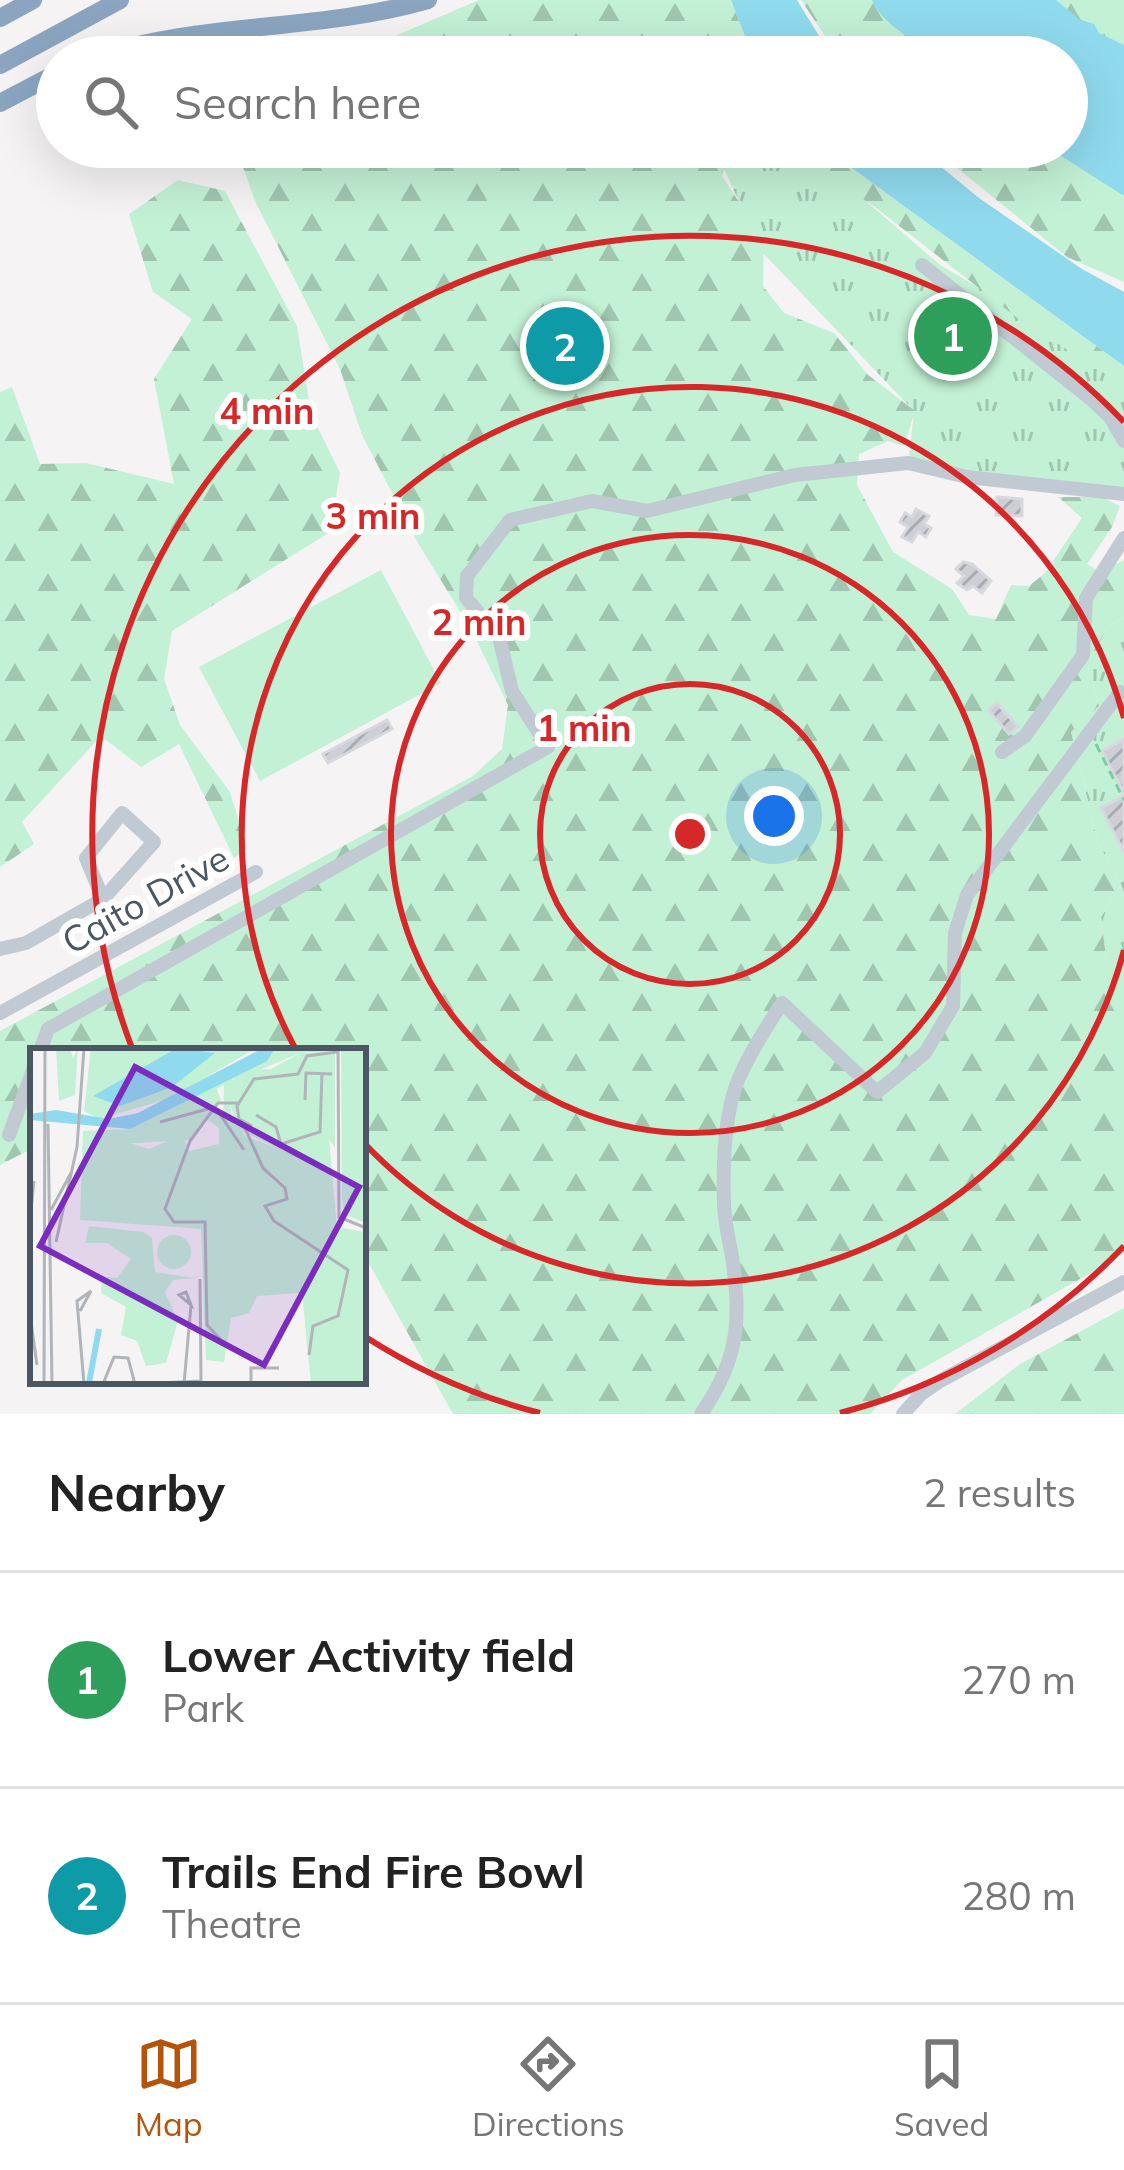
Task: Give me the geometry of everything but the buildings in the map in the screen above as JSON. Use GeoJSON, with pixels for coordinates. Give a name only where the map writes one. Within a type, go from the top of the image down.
{"type":"FeatureCollection","features":[{"type":"Feature","properties":{"kind":"highway"},"geometry":{"type":"LineString","coordinates":[[0,18],[33,0]]}},
{"type":"Feature","properties":{"kind":"highway"},"geometry":{"type":"LineString","coordinates":[[54,36],[120,0]]}},
{"type":"Feature","properties":{"kind":"highway"},"geometry":{"type":"LineString","coordinates":[[172,36],[360,17],[428,0]]}},
{"type":"Feature","properties":{"kind":"highway"},"geometry":{"type":"LineString","coordinates":[[0,65],[36,46]]}},
{"type":"Feature","properties":{"kind":"highway"},"geometry":{"type":"LineString","coordinates":[[0,104],[36,84]]}},
{"type":"Feature","properties":{"kind":"street"},"geometry":{"type":"LineString","coordinates":[[922,265],[1091,398],[1124,441]]}},
{"type":"Feature","properties":{"kind":"street"},"geometry":{"type":"LineString","coordinates":[[41,1048],[48,1030],[548,747],[512,692],[499,637],[466,598],[467,576],[510,520],[592,501],[647,511],[796,475],[908,463],[967,477],[1124,494]]}},
{"type":"Feature","properties":{"kind":"street"},"geometry":{"type":"LineString","coordinates":[[1002,752],[1025,736],[1083,655],[1085,598],[1124,538]]}},
{"type":"Feature","properties":{"kind":"street"},"geometry":{"type":"LineString","coordinates":[[701,1414],[720,1386],[738,1336],[736,1283],[724,1205],[729,1121],[734,1088],[764,1030],[782,1003],[877,1092],[925,1053],[952,1006],[955,933],[967,895],[1123,692]]}},
{"type":"Feature","properties":{"kind":"street"},"geometry":{"type":"LineString","coordinates":[[0,950],[26,943],[104,899],[154,842],[122,813],[86,858],[104,899]]}},
{"type":"Feature","properties":{"kind":"street","name":"Caito Drive"},"geometry":{"type":"LineString","coordinates":[[0,1013],[256,872]]}},
{"type":"Feature","properties":{"kind":"street"},"geometry":{"type":"LineString","coordinates":[[9,1135],[30,1078]]}},
{"type":"Feature","properties":{"kind":"street"},"geometry":{"type":"LineString","coordinates":[[903,1414],[940,1381],[1124,1282]]}},
{"type":"Feature","properties":{"kind":"path"},"geometry":{"type":"LineString","coordinates":[[1090,732],[1124,800]]}},
{"type":"Feature","properties":{"kind":"green space"},"geometry":{"type":"Polygon","coordinates":[[[479,0],[731,0],[745,36],[395,36],[479,0]]]}},
{"type":"Feature","properties":{"kind":"green space"},"geometry":{"type":"Polygon","coordinates":[[[801,0],[1124,0],[1124,282],[1067,257],[957,168],[1088,168],[1088,36],[825,36],[801,0]]]}},
{"type":"Feature","properties":{"kind":"green space"},"geometry":{"type":"Polygon","coordinates":[[[243,168],[725,168],[722,176],[764,240],[763,286],[784,313],[834,333],[868,375],[915,411],[904,446],[888,441],[859,454],[857,485],[893,552],[952,589],[969,615],[996,619],[1011,585],[1029,586],[1045,573],[1082,518],[1058,497],[1101,497],[1120,506],[1087,564],[1100,572],[1124,560],[1124,618],[1107,627],[1088,667],[1099,706],[1071,732],[1098,843],[1121,885],[1101,917],[1107,965],[1124,971],[1124,1254],[902,1380],[870,1414],[453,1414],[366,1258],[366,1048],[30,1048],[30,1150],[0,1165],[0,1031],[473,776],[502,749],[508,705],[362,435],[340,369],[255,201],[243,168]]]}},
{"type":"Feature","properties":{"kind":"green space"},"geometry":{"type":"Polygon","coordinates":[[[724,168],[827,168],[940,265],[1124,371],[1124,495],[965,477],[909,458],[914,411],[762,252],[724,168]]]}},
{"type":"Feature","properties":{"kind":"green space"},"geometry":{"type":"Polygon","coordinates":[[[815,168],[852,168],[1124,366],[1124,386],[1016,317],[875,207],[815,168]]]}},
{"type":"Feature","properties":{"kind":"green space"},"geometry":{"type":"Polygon","coordinates":[[[178,180],[225,191],[297,326],[311,414],[340,473],[330,532],[172,631],[164,679],[180,725],[230,792],[247,848],[234,858],[179,744],[141,767],[101,736],[22,822],[34,844],[0,867],[0,392],[12,387],[40,464],[86,463],[174,484],[154,379],[192,319],[153,292],[129,214],[178,180]]]}},
{"type":"Feature","properties":{"kind":"green space"},"geometry":{"type":"Polygon","coordinates":[[[381,570],[441,683],[260,781],[199,667],[381,570]]]}},
{"type":"Feature","properties":{"kind":"green space"},"geometry":{"type":"Polygon","coordinates":[[[1124,618],[1124,971],[1107,966],[1101,917],[1121,885],[1098,843],[1071,732],[1099,706],[1088,667],[1107,627],[1124,618]]]}},
{"type":"Feature","properties":{"kind":"green space"},"geometry":{"type":"Polygon","coordinates":[[[1124,1308],[1124,1414],[955,1414],[1020,1364],[1124,1308]]]}},
{"type":"Feature","properties":{"kind":"water"},"geometry":{"type":"Polygon","coordinates":[[[731,0],[797,0],[819,36],[745,36],[731,0]]]}},
{"type":"Feature","properties":{"kind":"water"},"geometry":{"type":"Polygon","coordinates":[[[872,0],[1056,0],[1079,19],[1094,24],[1099,33],[1124,45],[1124,196],[1080,168],[1088,168],[1088,36],[906,36],[872,0]]]}},
{"type":"Feature","properties":{"kind":"water"},"geometry":{"type":"Polygon","coordinates":[[[852,168],[943,168],[1082,269],[1124,292],[1124,366],[852,168]]]}},
{"type":"Feature","properties":{"kind":"place","name":"Lower Activity field"},"geometry":{"type":"Point","coordinates":[953,336]}},
{"type":"Feature","properties":{"kind":"place","name":"Trails End Fire Bowl"},"geometry":{"type":"Point","coordinates":[565,346]}}]}
